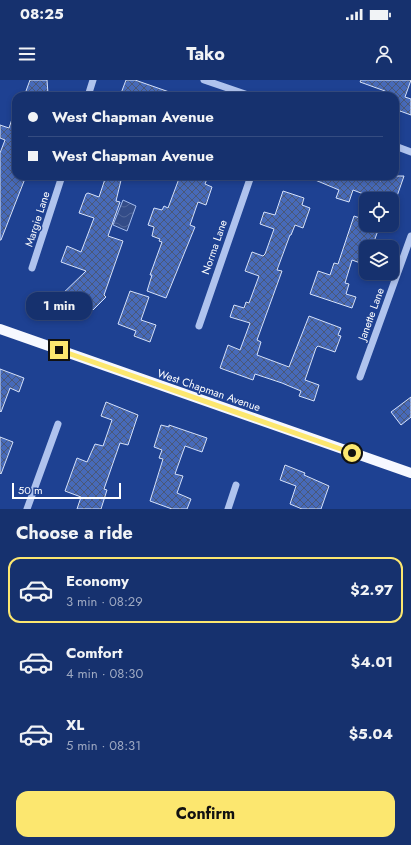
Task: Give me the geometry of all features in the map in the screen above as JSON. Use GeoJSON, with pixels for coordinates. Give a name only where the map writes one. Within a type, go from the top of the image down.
{"type":"FeatureCollection","features":[{"type":"Feature","properties":{"kind":"main road","name":"West Chapman Avenue"},"geometry":{"type":"LineString","coordinates":[[0,329],[411,473]]}},
{"type":"Feature","properties":{"kind":"street"},"geometry":{"type":"LineString","coordinates":[[89,92],[93,80]]}},
{"type":"Feature","properties":{"kind":"street"},"geometry":{"type":"LineString","coordinates":[[204,80],[239,92]]}},
{"type":"Feature","properties":{"kind":"street"},"geometry":{"type":"LineString","coordinates":[[399,148],[411,152]]}},
{"type":"Feature","properties":{"kind":"street","name":"Margie Lane"},"geometry":{"type":"LineString","coordinates":[[32,268],[61,180]]}},
{"type":"Feature","properties":{"kind":"street","name":"Norma Lane"},"geometry":{"type":"LineString","coordinates":[[199,326],[250,180]]}},
{"type":"Feature","properties":{"kind":"street","name":"Janette Lane"},"geometry":{"type":"LineString","coordinates":[[360,377],[411,236]]}},
{"type":"Feature","properties":{"kind":"street"},"geometry":{"type":"LineString","coordinates":[[27,509],[58,424]]}},
{"type":"Feature","properties":{"kind":"street"},"geometry":{"type":"LineString","coordinates":[[228,509],[236,485]]}},
{"type":"Feature","properties":{"kind":"water"},"geometry":{"type":"Polygon","coordinates":[[[123,200],[136,206],[127,231],[113,225],[123,200]]]}},
{"type":"Feature","properties":{"kind":"building"},"geometry":{"type":"Polygon","coordinates":[[[30,80],[47,80],[48,92],[26,91],[30,80]]]}},
{"type":"Feature","properties":{"kind":"building"},"geometry":{"type":"Polygon","coordinates":[[[126,80],[135,80],[169,92],[122,92],[126,80]]]}},
{"type":"Feature","properties":{"kind":"building"},"geometry":{"type":"Polygon","coordinates":[[[361,80],[411,80],[405,97],[411,99],[411,115],[400,111],[399,114],[399,92],[385,92],[360,82],[361,80]]]}},
{"type":"Feature","properties":{"kind":"building"},"geometry":{"type":"Polygon","coordinates":[[[12,119],[12,180],[24,180],[0,240],[0,153],[5,140],[0,138],[0,125],[9,128],[12,119]]]}},
{"type":"Feature","properties":{"kind":"building"},"geometry":{"type":"Polygon","coordinates":[[[399,176],[404,176],[398,192],[359,192],[353,190],[349,202],[336,198],[339,190],[315,180],[381,181],[399,180],[399,176]]]}},
{"type":"Feature","properties":{"kind":"building"},"geometry":{"type":"Polygon","coordinates":[[[105,180],[121,180],[116,201],[120,202],[108,236],[123,241],[104,295],[106,297],[93,310],[85,301],[70,315],[68,313],[66,315],[55,303],[55,301],[86,271],[61,262],[67,246],[81,252],[94,218],[79,213],[86,194],[88,193],[99,197],[105,180]]]}},
{"type":"Feature","properties":{"kind":"building"},"geometry":{"type":"Polygon","coordinates":[[[178,180],[206,180],[205,184],[212,187],[206,205],[198,202],[190,225],[195,227],[166,298],[147,291],[152,275],[150,275],[162,242],[159,241],[160,239],[152,236],[154,227],[148,225],[154,208],[162,210],[164,206],[168,208],[178,180]]]}},
{"type":"Feature","properties":{"kind":"building"},"geometry":{"type":"Polygon","coordinates":[[[283,191],[304,198],[302,205],[310,208],[303,228],[295,225],[277,270],[282,271],[257,340],[261,342],[257,355],[289,367],[309,316],[341,328],[338,335],[341,336],[335,352],[318,346],[316,348],[305,380],[319,385],[314,401],[299,396],[301,391],[282,383],[255,374],[253,380],[220,368],[228,345],[240,350],[250,323],[230,317],[234,305],[244,308],[246,302],[249,303],[259,276],[245,271],[252,252],[263,256],[265,254],[274,229],[260,224],[264,212],[275,215],[283,191]]]}},
{"type":"Feature","properties":{"kind":"building"},"geometry":{"type":"Polygon","coordinates":[[[354,216],[359,218],[359,232],[377,232],[375,240],[359,240],[359,262],[352,260],[345,283],[349,284],[346,294],[356,297],[352,308],[310,294],[318,271],[330,275],[334,263],[338,264],[354,216]]]}},
{"type":"Feature","properties":{"kind":"building"},"geometry":{"type":"Polygon","coordinates":[[[130,291],[149,297],[141,320],[156,325],[150,342],[134,336],[136,331],[118,324],[130,291]]]}},
{"type":"Feature","properties":{"kind":"building"},"geometry":{"type":"Polygon","coordinates":[[[0,369],[24,378],[19,392],[10,388],[1,412],[0,411],[0,369]]]}},
{"type":"Feature","properties":{"kind":"building"},"geometry":{"type":"Polygon","coordinates":[[[411,397],[411,417],[401,425],[391,412],[411,397]]]}},
{"type":"Feature","properties":{"kind":"building"},"geometry":{"type":"Polygon","coordinates":[[[106,402],[138,415],[128,445],[120,443],[104,489],[107,490],[101,509],[77,509],[81,497],[65,491],[77,458],[87,462],[95,444],[103,446],[112,420],[101,416],[106,402]]]}},
{"type":"Feature","properties":{"kind":"building"},"geometry":{"type":"Polygon","coordinates":[[[161,425],[169,427],[169,425],[207,438],[202,452],[185,446],[175,474],[183,476],[177,493],[191,499],[187,509],[172,509],[150,501],[163,459],[159,458],[162,450],[154,447],[161,425]]]}},
{"type":"Feature","properties":{"kind":"building"},"geometry":{"type":"Polygon","coordinates":[[[0,437],[13,442],[1,474],[0,473],[0,437]]]}},
{"type":"Feature","properties":{"kind":"building"},"geometry":{"type":"Polygon","coordinates":[[[285,465],[305,473],[304,475],[329,486],[321,509],[302,509],[290,504],[296,486],[280,480],[285,465]]]}},
{"type":"Feature","properties":{"kind":"route"},"geometry":{"type":"LineString","coordinates":[[59,350],[352,453]]}}]}
